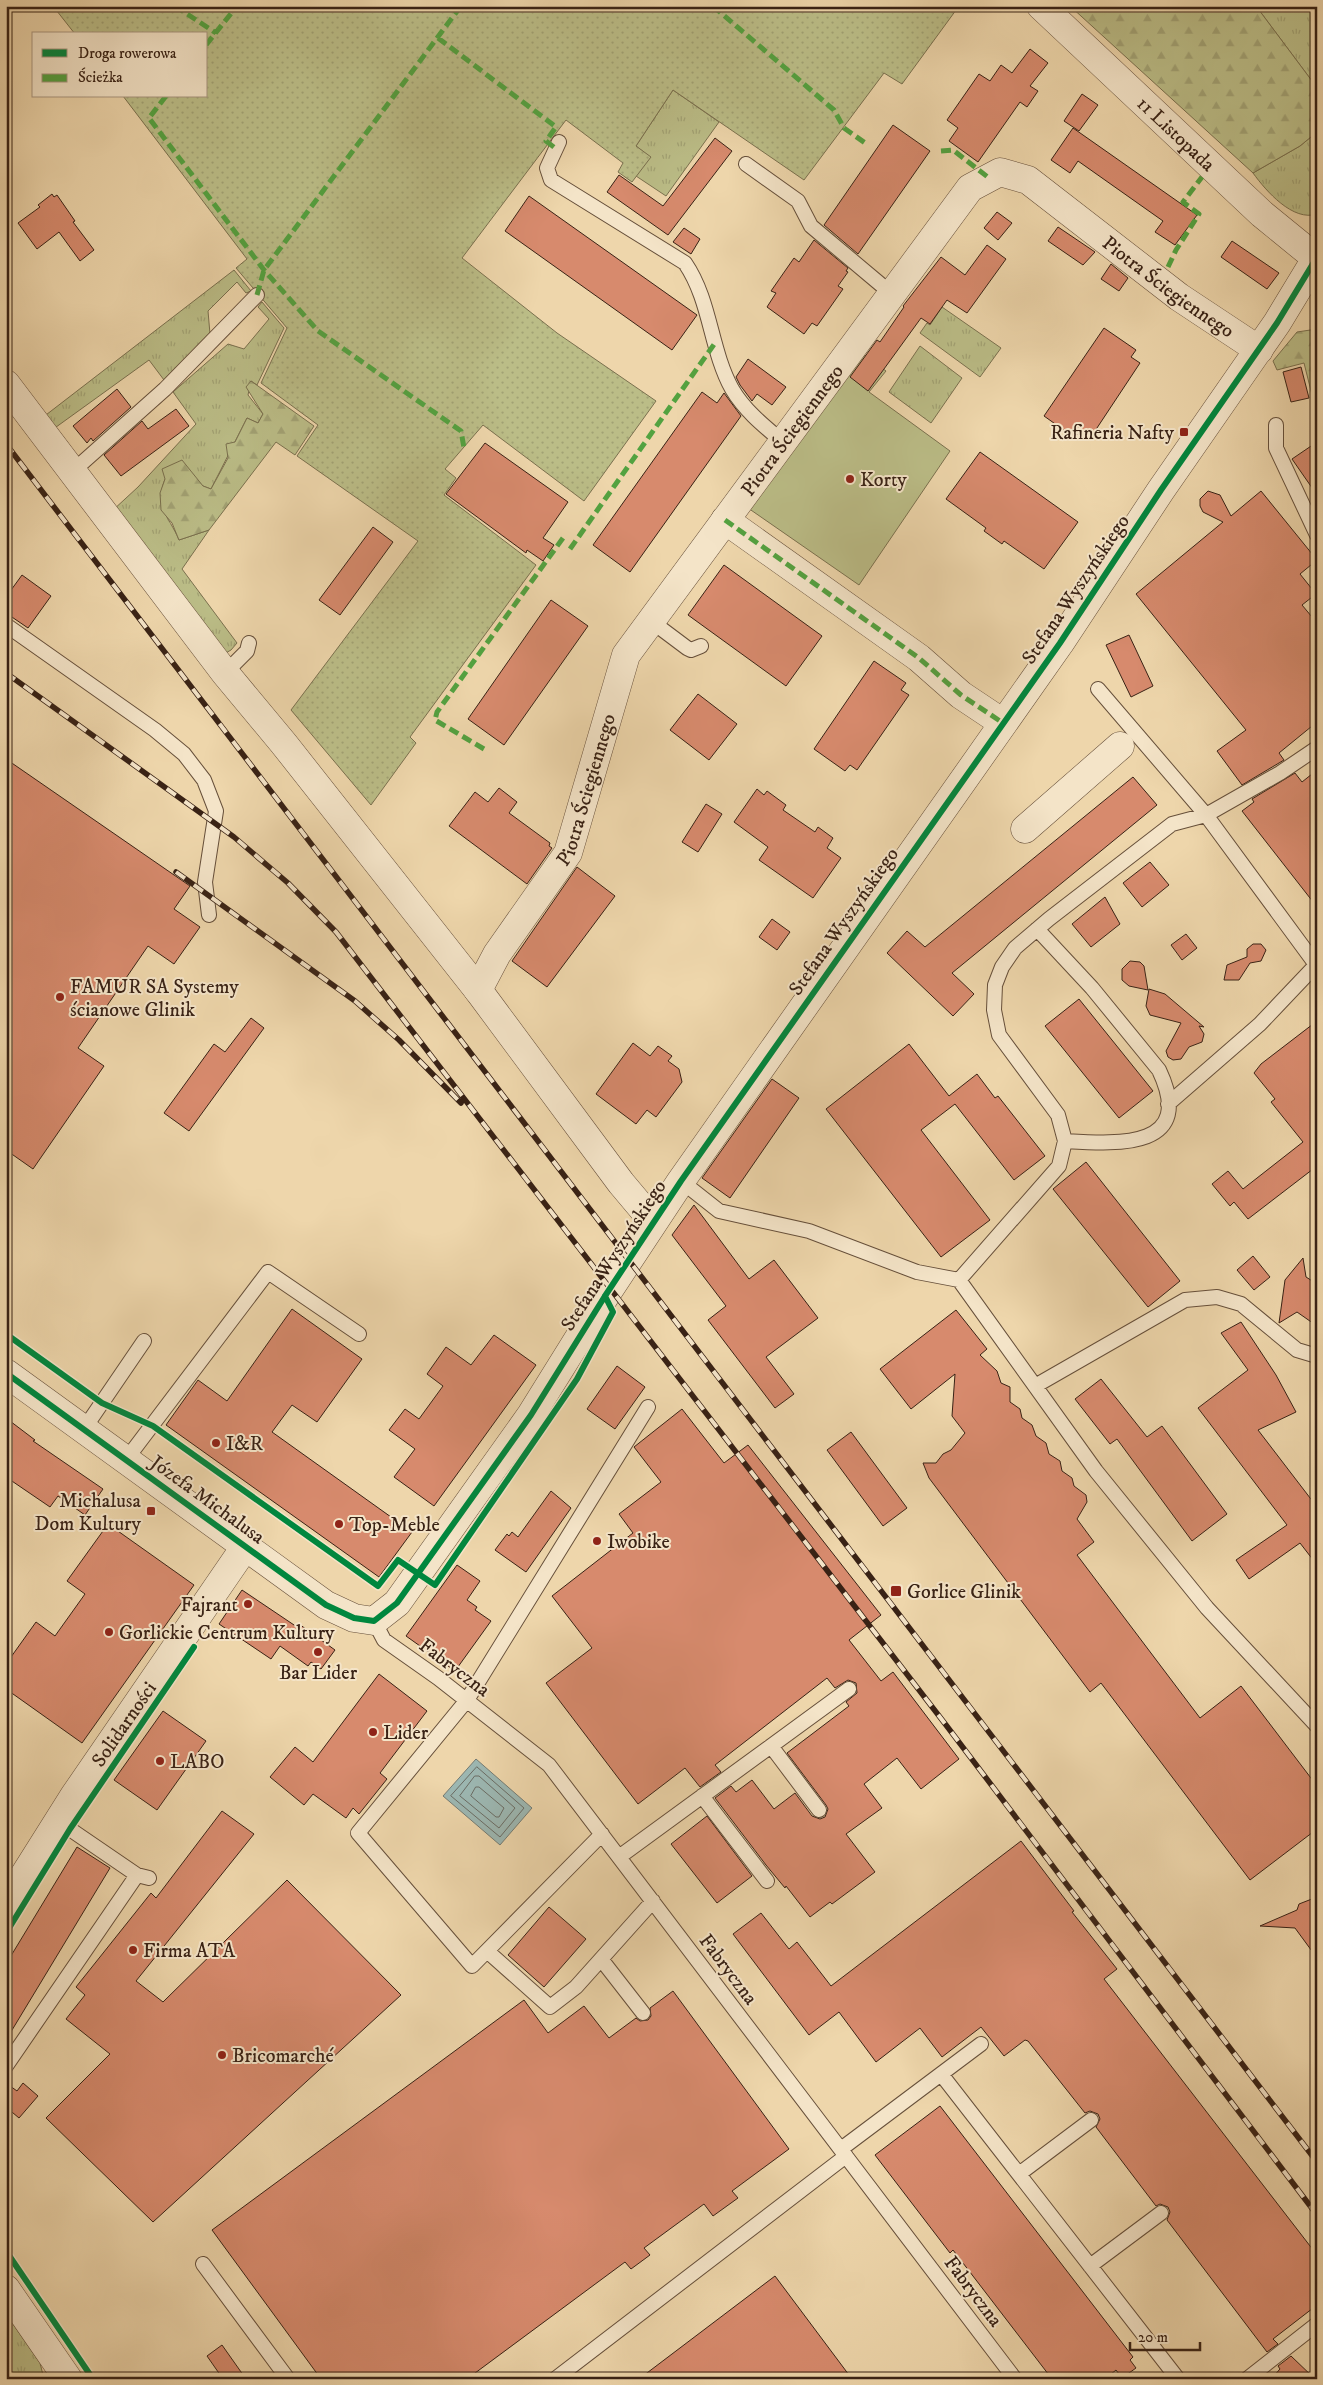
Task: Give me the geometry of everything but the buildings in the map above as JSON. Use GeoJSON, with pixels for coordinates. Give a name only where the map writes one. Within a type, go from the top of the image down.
{"type":"FeatureCollection","features":[{"type":"Feature","properties":{"kind":"street","name":"11 Listopada"},"geometry":{"type":"LineString","coordinates":[[1041,6],[1262,214],[1316,258]]}},
{"type":"Feature","properties":{"kind":"street","name":"Piotra Ściegiennego"},"geometry":{"type":"LineString","coordinates":[[478,990],[497,954],[568,853],[626,655],[970,188],[1000,172],[1028,180],[1179,297],[1259,350]]}},
{"type":"Feature","properties":{"kind":"street","name":"Stefana Wyszyńskiego"},"geometry":{"type":"LineString","coordinates":[[374,1621],[397,1603],[531,1415],[680,1181],[1060,643],[1161,490],[1259,350],[1294,297],[1316,258]]}},
{"type":"Feature","properties":{"kind":"street"},"geometry":{"type":"LineString","coordinates":[[6,384],[225,673],[284,744],[478,990],[621,1183],[642,1208],[655,1219]]}},
{"type":"Feature","properties":{"kind":"street"},"geometry":{"type":"LineString","coordinates":[[725,520],[919,658],[961,696],[1002,723]]}},
{"type":"Feature","properties":{"kind":"street"},"geometry":{"type":"LineString","coordinates":[[1025,829],[1127,740]]}},
{"type":"Feature","properties":{"kind":"street","name":"Józefa Michalusa"},"geometry":{"type":"LineString","coordinates":[[6,1373],[125,1461],[170,1490],[326,1605],[354,1618],[374,1621]]}},
{"type":"Feature","properties":{"kind":"street","name":"Solidarności"},"geometry":{"type":"LineString","coordinates":[[6,1904],[58,1821],[245,1546]]}},
{"type":"Feature","properties":{"kind":"street"},"geometry":{"type":"LineString","coordinates":[[6,2289],[68,2379]]}},
{"type":"Feature","properties":{"kind":"lane"},"geometry":{"type":"LineString","coordinates":[[559,142],[547,168],[551,180],[685,263],[696,278],[720,358],[732,389],[748,411],[783,442]]}},
{"type":"Feature","properties":{"kind":"lane"},"geometry":{"type":"LineString","coordinates":[[746,164],[798,201],[811,226],[892,294]]}},
{"type":"Feature","properties":{"kind":"lane"},"geometry":{"type":"LineString","coordinates":[[73,470],[165,389],[258,296]]}},
{"type":"Feature","properties":{"kind":"lane"},"geometry":{"type":"LineString","coordinates":[[1276,426],[1276,448],[1317,535]]}},
{"type":"Feature","properties":{"kind":"lane"},"geometry":{"type":"LineString","coordinates":[[651,621],[687,648],[692,650],[702,646]]}},
{"type":"Feature","properties":{"kind":"lane"},"geometry":{"type":"LineString","coordinates":[[6,625],[155,730],[184,754],[204,780],[216,811],[205,882],[210,915]]}},
{"type":"Feature","properties":{"kind":"lane"},"geometry":{"type":"LineString","coordinates":[[225,673],[247,652],[249,643]]}},
{"type":"Feature","properties":{"kind":"lane"},"geometry":{"type":"LineString","coordinates":[[1098,689],[1127,740],[1206,815],[1316,965],[1260,1024],[1168,1104]]}},
{"type":"Feature","properties":{"kind":"lane"},"geometry":{"type":"LineString","coordinates":[[959,1280],[1059,1166],[1065,1142],[1058,1115],[999,1035],[994,1010],[995,985],[1002,967],[1015,948],[1037,929],[1172,824],[1206,815],[1280,774],[1317,748]]}},
{"type":"Feature","properties":{"kind":"lane"},"geometry":{"type":"LineString","coordinates":[[1037,929],[1092,988],[1159,1070],[1166,1085],[1168,1112],[1160,1130],[1137,1140],[1111,1144],[1065,1142]]}},
{"type":"Feature","properties":{"kind":"lane"},"geometry":{"type":"LineString","coordinates":[[680,1181],[719,1211],[809,1231],[917,1272],[959,1280],[1096,1471],[1207,1608],[1317,1726]]}},
{"type":"Feature","properties":{"kind":"lane"},"geometry":{"type":"LineString","coordinates":[[125,1461],[268,1272],[359,1334]]}},
{"type":"Feature","properties":{"kind":"lane"},"geometry":{"type":"LineString","coordinates":[[1035,1386],[1185,1300],[1218,1298],[1241,1304],[1298,1350],[1317,1356]]}},
{"type":"Feature","properties":{"kind":"lane"},"geometry":{"type":"LineString","coordinates":[[84,1430],[144,1340]]}},
{"type":"Feature","properties":{"kind":"lane"},"geometry":{"type":"LineString","coordinates":[[602,1834],[472,1966],[358,1833],[467,1700],[648,1407]]}},
{"type":"Feature","properties":{"kind":"lane","name":"Fabryczna"},"geometry":{"type":"LineString","coordinates":[[374,1621],[384,1640],[467,1700],[549,1765],[1015,2379]]}},
{"type":"Feature","properties":{"kind":"lane"},"geometry":{"type":"LineString","coordinates":[[619,1857],[849,1688]]}},
{"type":"Feature","properties":{"kind":"lane"},"geometry":{"type":"LineString","coordinates":[[771,1746],[819,1810]]}},
{"type":"Feature","properties":{"kind":"lane"},"geometry":{"type":"LineString","coordinates":[[702,1796],[767,1881]]}},
{"type":"Feature","properties":{"kind":"lane"},"geometry":{"type":"LineString","coordinates":[[6,2066],[143,1876],[58,1821]]}},
{"type":"Feature","properties":{"kind":"lane"},"geometry":{"type":"LineString","coordinates":[[487,1951],[550,2007],[576,1987],[653,1901]]}},
{"type":"Feature","properties":{"kind":"lane"},"geometry":{"type":"LineString","coordinates":[[601,1959],[643,2013]]}},
{"type":"Feature","properties":{"kind":"lane"},"geometry":{"type":"LineString","coordinates":[[555,2379],[981,2044]]}},
{"type":"Feature","properties":{"kind":"lane"},"geometry":{"type":"LineString","coordinates":[[941,2074],[1178,2379]]}},
{"type":"Feature","properties":{"kind":"lane"},"geometry":{"type":"LineString","coordinates":[[1019,2174],[1091,2120]]}},
{"type":"Feature","properties":{"kind":"lane"},"geometry":{"type":"LineString","coordinates":[[1090,2266],[1161,2213]]}},
{"type":"Feature","properties":{"kind":"lane"},"geometry":{"type":"LineString","coordinates":[[203,2264],[288,2379]]}},
{"type":"Feature","properties":{"kind":"lane"},"geometry":{"type":"LineString","coordinates":[[1247,2379],[1317,2324]]}},
{"type":"Feature","properties":{"kind":"green space"},"geometry":{"type":"Polygon","coordinates":[[[53,6],[959,6],[902,84],[884,73],[804,180],[673,90],[636,146],[651,157],[632,182],[618,172],[623,163],[566,120],[462,258],[557,333],[656,401],[584,501],[483,425],[445,469],[456,478],[444,495],[536,565],[410,737],[416,743],[371,805],[291,710],[418,541],[297,456],[318,425],[261,383],[287,328],[236,268],[247,259],[125,98],[208,98],[208,32],[73,32],[53,6]]]}},
{"type":"Feature","properties":{"kind":"green space"},"geometry":{"type":"Polygon","coordinates":[[[1070,6],[1256,6],[1312,81],[1317,81],[1317,132],[1300,146],[1253,173],[1070,6]]]}},
{"type":"Feature","properties":{"kind":"green space"},"geometry":{"type":"Polygon","coordinates":[[[1256,6],[1317,6],[1317,81],[1312,81],[1256,6]]]}},
{"type":"Feature","properties":{"kind":"green space"},"geometry":{"type":"Polygon","coordinates":[[[673,90],[719,122],[666,196],[636,176],[650,157],[636,146],[673,90]]]}},
{"type":"Feature","properties":{"kind":"green space"},"geometry":{"type":"Polygon","coordinates":[[[1317,132],[1317,214],[1308,215],[1290,209],[1281,203],[1253,173],[1300,146],[1317,132]]]}},
{"type":"Feature","properties":{"kind":"green space"},"geometry":{"type":"Polygon","coordinates":[[[234,270],[251,291],[246,293],[237,282],[208,311],[210,334],[164,380],[149,360],[52,430],[42,418],[234,270]]]}},
{"type":"Feature","properties":{"kind":"green space"},"geometry":{"type":"Polygon","coordinates":[[[262,302],[284,328],[257,385],[251,381],[248,395],[263,414],[258,423],[247,418],[211,489],[203,486],[191,474],[165,479],[161,497],[164,511],[179,540],[209,530],[182,569],[237,643],[224,654],[112,511],[138,487],[196,424],[173,392],[228,344],[244,349],[269,319],[258,307],[262,302]]]}},
{"type":"Feature","properties":{"kind":"green space"},"geometry":{"type":"Polygon","coordinates":[[[942,307],[1001,348],[980,377],[920,333],[927,323],[930,325],[942,307]]]}},
{"type":"Feature","properties":{"kind":"green space"},"geometry":{"type":"Polygon","coordinates":[[[1317,329],[1317,415],[1304,363],[1277,370],[1273,361],[1297,332],[1317,329]]]}},
{"type":"Feature","properties":{"kind":"green space"},"geometry":{"type":"Polygon","coordinates":[[[920,346],[962,378],[931,423],[889,392],[920,346]]]}},
{"type":"Feature","properties":{"kind":"green space","name":"Korty"},"geometry":{"type":"Polygon","coordinates":[[[862,353],[886,371],[869,392],[950,451],[859,585],[748,508],[862,353]]]}},
{"type":"Feature","properties":{"kind":"green space"},"geometry":{"type":"Polygon","coordinates":[[[251,381],[314,426],[295,455],[276,442],[209,530],[179,540],[172,523],[161,510],[160,493],[165,479],[162,469],[182,460],[203,486],[211,489],[228,458],[226,444],[235,442],[247,418],[258,423],[263,414],[246,387],[251,381]]]}},
{"type":"Feature","properties":{"kind":"green space"},"geometry":{"type":"Polygon","coordinates":[[[6,2314],[40,2363],[44,2379],[6,2379],[6,2314]]]}},
{"type":"Feature","properties":{"kind":"water"},"geometry":{"type":"Polygon","coordinates":[[[476,1759],[532,1808],[500,1845],[443,1796],[476,1759]]]}},
{"type":"Feature","properties":{"kind":"railway"},"geometry":{"type":"LineString","coordinates":[[6,444],[1317,2162]]}},
{"type":"Feature","properties":{"kind":"railway"},"geometry":{"type":"LineString","coordinates":[[6,673],[234,837],[288,883],[336,932],[946,1725],[1317,2215]]}},
{"type":"Feature","properties":{"kind":"railway"},"geometry":{"type":"LineString","coordinates":[[176,872],[355,1001],[399,1040],[461,1103]]}},
{"type":"Feature","properties":{"kind":"marked path"},"geometry":{"type":"LineString","coordinates":[[175,6],[216,33]]}},
{"type":"Feature","properties":{"kind":"marked path"},"geometry":{"type":"LineString","coordinates":[[208,42],[237,6]]}},
{"type":"Feature","properties":{"kind":"marked path"},"geometry":{"type":"LineString","coordinates":[[257,295],[264,270],[461,6]]}},
{"type":"Feature","properties":{"kind":"marked path"},"geometry":{"type":"LineString","coordinates":[[713,6],[834,110],[844,128],[868,145]]}},
{"type":"Feature","properties":{"kind":"marked path"},"geometry":{"type":"LineString","coordinates":[[438,38],[556,127],[546,141],[555,148]]}},
{"type":"Feature","properties":{"kind":"marked path"},"geometry":{"type":"LineString","coordinates":[[164,98],[149,118],[264,270],[318,331],[461,431],[464,448]]}},
{"type":"Feature","properties":{"kind":"marked path"},"geometry":{"type":"LineString","coordinates":[[941,151],[953,150],[989,178]]}},
{"type":"Feature","properties":{"kind":"marked path"},"geometry":{"type":"LineString","coordinates":[[1168,267],[1176,250],[1199,214],[1183,202],[1202,177]]}},
{"type":"Feature","properties":{"kind":"marked path"},"geometry":{"type":"LineString","coordinates":[[570,549],[715,343]]}},
{"type":"Feature","properties":{"kind":"marked path"},"geometry":{"type":"LineString","coordinates":[[725,520],[919,658],[961,695],[1003,723]]}},
{"type":"Feature","properties":{"kind":"marked path"},"geometry":{"type":"LineString","coordinates":[[484,749],[435,720],[437,712],[563,538]]}},
{"type":"Feature","properties":{"kind":"cycle path"},"geometry":{"type":"LineString","coordinates":[[6,1373],[326,1605],[354,1618],[374,1621],[397,1603],[531,1415],[605,1296],[681,1181],[1060,643],[1161,490],[1277,323],[1317,257]]}},
{"type":"Feature","properties":{"kind":"cycle path"},"geometry":{"type":"LineString","coordinates":[[6,1334],[102,1403],[153,1426],[378,1586],[398,1560],[435,1585],[577,1379],[613,1312],[605,1296]]}},
{"type":"Feature","properties":{"kind":"cycle path"},"geometry":{"type":"LineString","coordinates":[[6,1933],[70,1829],[194,1647]]}},
{"type":"Feature","properties":{"kind":"cycle path"},"geometry":{"type":"LineString","coordinates":[[6,2251],[93,2379]]}},
{"type":"Feature","properties":{"kind":"place","name":"Rafineria Nafty"},"geometry":{"type":"Point","coordinates":[1184,432]}},
{"type":"Feature","properties":{"kind":"place","name":"Korty"},"geometry":{"type":"Point","coordinates":[850,479]}},
{"type":"Feature","properties":{"kind":"place","name":"FAMUR SA Systemy ścianowe Glinik"},"geometry":{"type":"Point","coordinates":[60,997]}},
{"type":"Feature","properties":{"kind":"place","name":"I&R"},"geometry":{"type":"Point","coordinates":[216,1443]}},
{"type":"Feature","properties":{"kind":"place","name":"Michalusa Dom Kultury"},"geometry":{"type":"Point","coordinates":[151,1511]}},
{"type":"Feature","properties":{"kind":"place","name":"Top-Meble"},"geometry":{"type":"Point","coordinates":[339,1524]}},
{"type":"Feature","properties":{"kind":"place","name":"Iwobike"},"geometry":{"type":"Point","coordinates":[597,1541]}},
{"type":"Feature","properties":{"kind":"place","name":"Gorlice Glinik"},"geometry":{"type":"Point","coordinates":[896,1591]}},
{"type":"Feature","properties":{"kind":"place","name":"Fajrant"},"geometry":{"type":"Point","coordinates":[248,1604]}},
{"type":"Feature","properties":{"kind":"place","name":"Gorlickie Centrum Kultury"},"geometry":{"type":"Point","coordinates":[109,1632]}},
{"type":"Feature","properties":{"kind":"place","name":"Bar Lider"},"geometry":{"type":"Point","coordinates":[318,1652]}},
{"type":"Feature","properties":{"kind":"place","name":"Lider"},"geometry":{"type":"Point","coordinates":[373,1732]}},
{"type":"Feature","properties":{"kind":"place","name":"LABO"},"geometry":{"type":"Point","coordinates":[160,1761]}},
{"type":"Feature","properties":{"kind":"place","name":"Firma ATA"},"geometry":{"type":"Point","coordinates":[133,1950]}},
{"type":"Feature","properties":{"kind":"place","name":"Bricomarché"},"geometry":{"type":"Point","coordinates":[222,2055]}}]}
